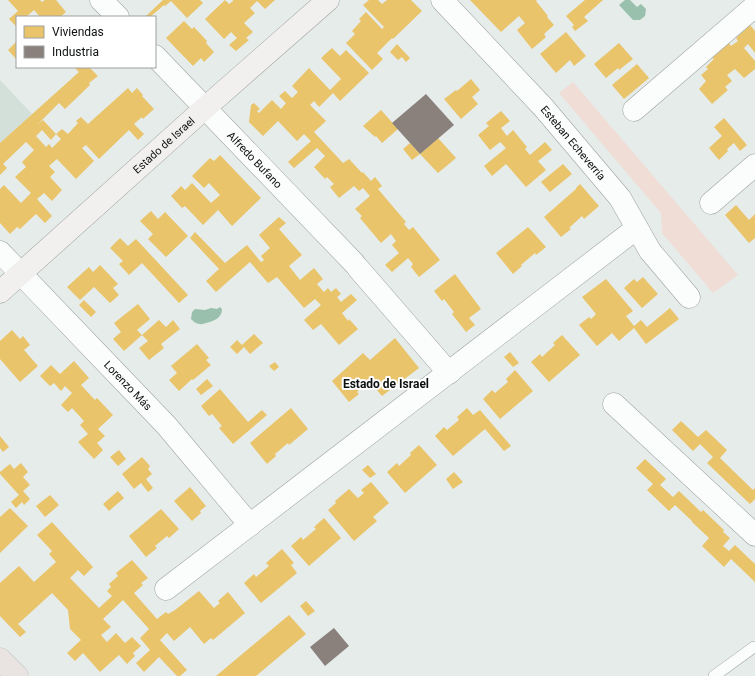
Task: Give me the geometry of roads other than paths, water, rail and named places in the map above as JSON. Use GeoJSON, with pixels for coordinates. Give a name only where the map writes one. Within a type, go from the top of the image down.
{"type":"FeatureCollection","features":[{"type":"Feature","properties":{"kind":"main road"},"geometry":{"type":"LineString","coordinates":[[0,659],[17,676]]}},
{"type":"Feature","properties":{"kind":"street"},"geometry":{"type":"LineString","coordinates":[[101,0],[117,16]]}},
{"type":"Feature","properties":{"kind":"street","name":"Estado de Israel"},"geometry":{"type":"LineString","coordinates":[[0,292],[328,0]]}},
{"type":"Feature","properties":{"kind":"street","name":"Esteban Echeverría"},"geometry":{"type":"LineString","coordinates":[[442,0],[543,106],[620,198],[650,251],[689,297]]}},
{"type":"Feature","properties":{"kind":"street"},"geometry":{"type":"LineString","coordinates":[[634,110],[755,6]]}},
{"type":"Feature","properties":{"kind":"street","name":"Alfredo Bufano"},"geometry":{"type":"LineString","coordinates":[[156,57],[356,265],[449,373]]}},
{"type":"Feature","properties":{"kind":"street"},"geometry":{"type":"LineString","coordinates":[[711,203],[755,165]]}},
{"type":"Feature","properties":{"kind":"street"},"geometry":{"type":"LineString","coordinates":[[166,589],[637,228]]}},
{"type":"Feature","properties":{"kind":"street","name":"Lorenzo Más"},"geometry":{"type":"LineString","coordinates":[[0,252],[166,425],[250,525]]}},
{"type":"Feature","properties":{"kind":"street"},"geometry":{"type":"LineString","coordinates":[[614,404],[755,535]]}},
{"type":"Feature","properties":{"kind":"lane"},"geometry":{"type":"LineString","coordinates":[[714,676],[754,647]]}},
{"type":"Feature","properties":{"kind":"district","name":"Estado de Israel"},"geometry":{"type":"Point","coordinates":[386,384]}}]}
